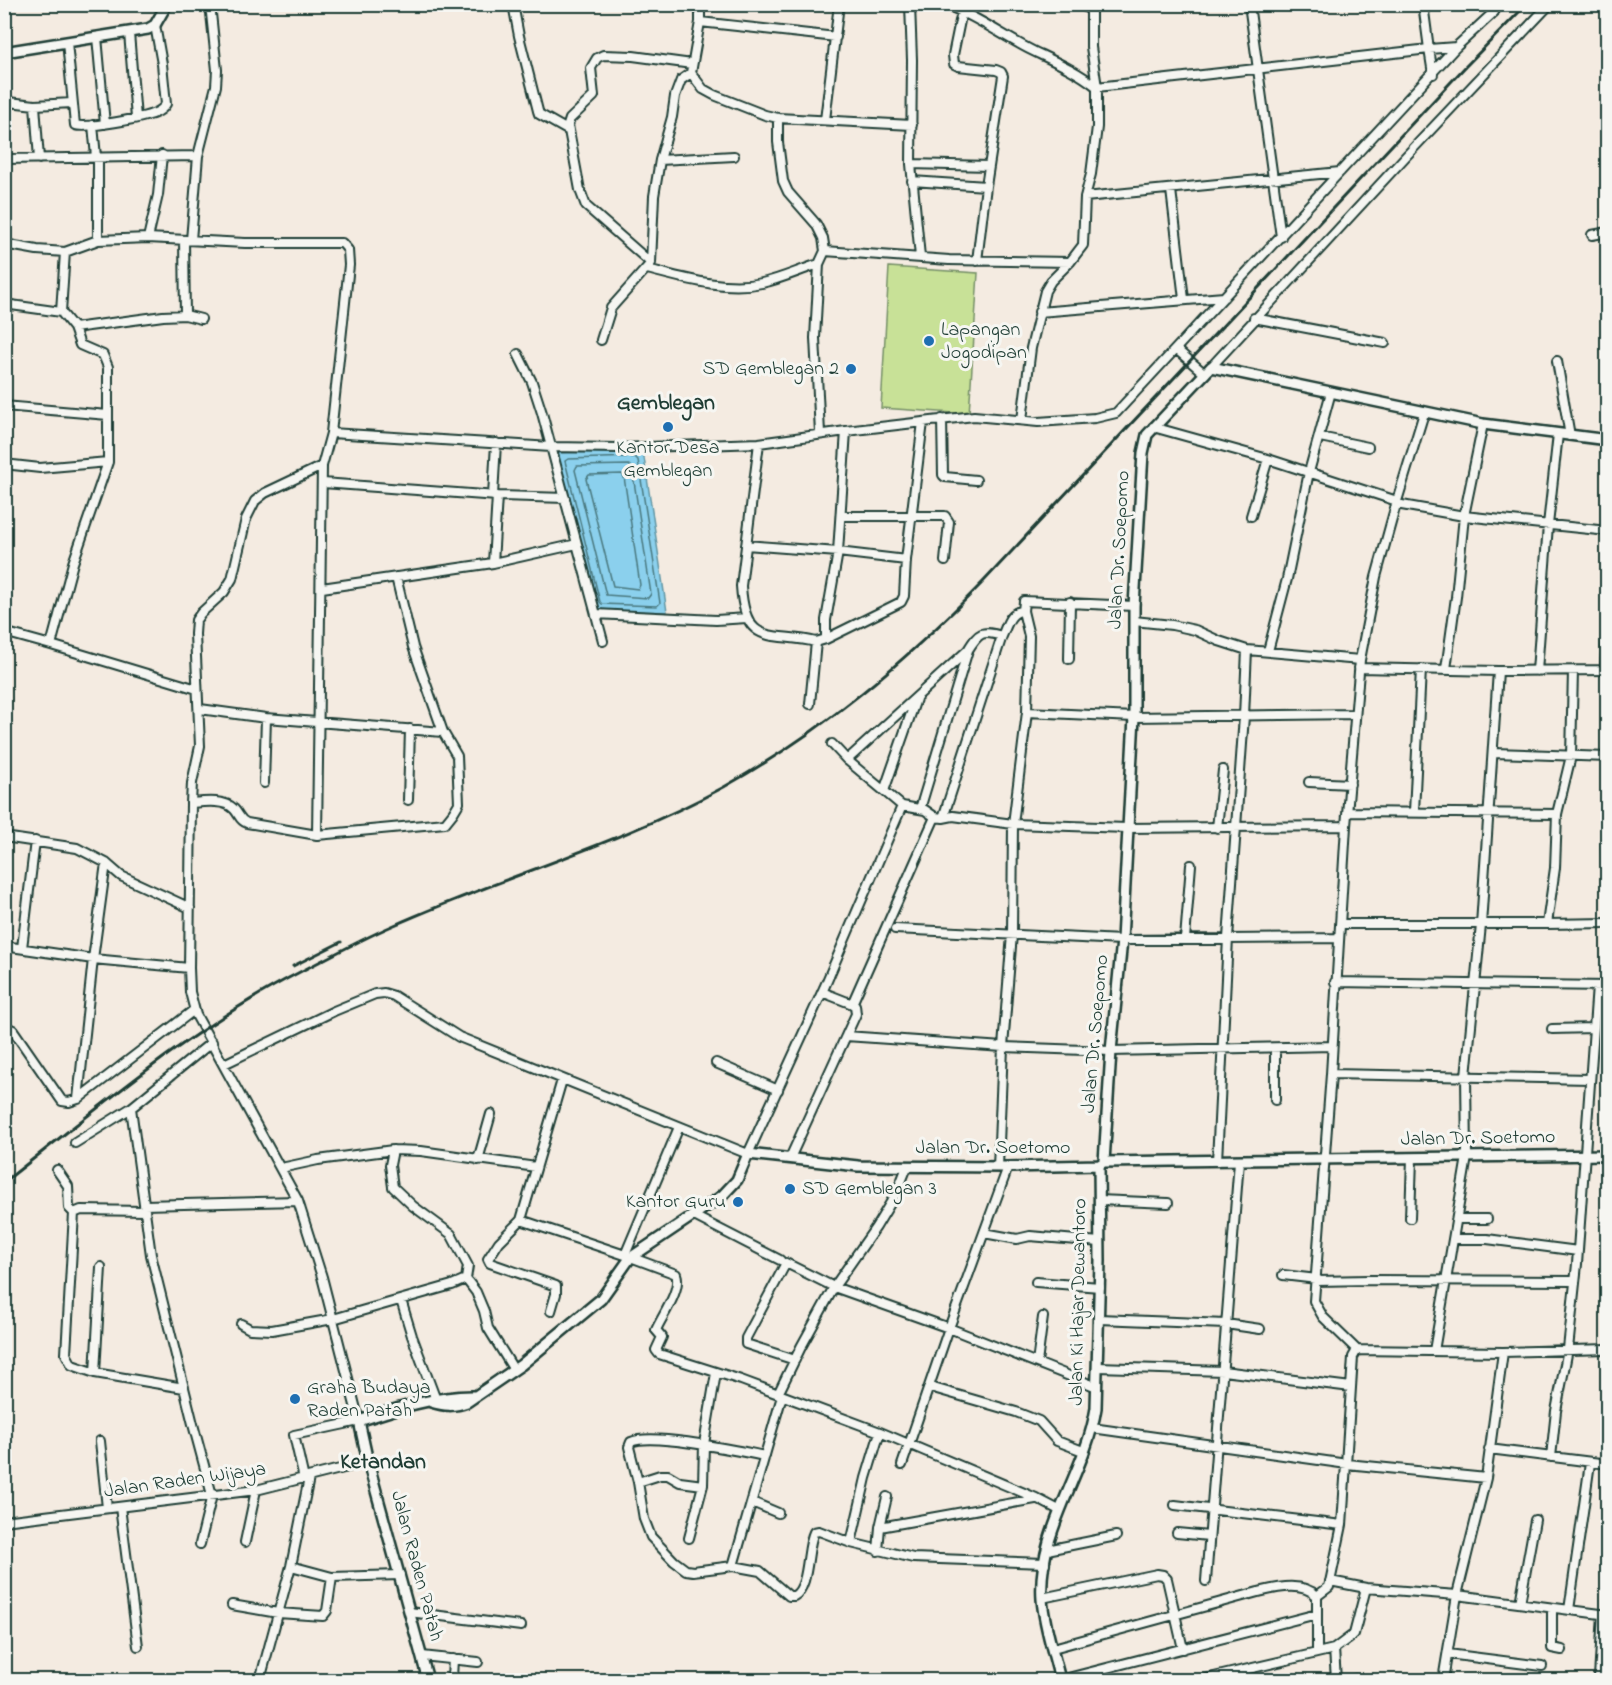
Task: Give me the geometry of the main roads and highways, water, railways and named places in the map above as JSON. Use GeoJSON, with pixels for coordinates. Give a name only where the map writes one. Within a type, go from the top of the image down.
{"type":"FeatureCollection","features":[{"type":"Feature","properties":{"kind":"water"},"geometry":{"type":"Polygon","coordinates":[[[643,451],[667,612],[595,610],[557,453],[643,451]]]}},
{"type":"Feature","properties":{"kind":"railway"},"geometry":{"type":"LineString","coordinates":[[4,1182],[146,1070],[220,1018],[259,995],[392,926],[601,844],[684,808],[760,766],[861,694],[893,668],[983,582],[1465,67],[1527,4]]}},
{"type":"Feature","properties":{"kind":"railway"},"geometry":{"type":"LineString","coordinates":[[293,966],[341,942]]}},
{"type":"Feature","properties":{"kind":"place","name":"Lapangan Jogodipan"},"geometry":{"type":"Point","coordinates":[929,341]}},
{"type":"Feature","properties":{"kind":"place","name":"SD Gemblegan 2"},"geometry":{"type":"Point","coordinates":[851,369]}},
{"type":"Feature","properties":{"kind":"place","name":"Kantor Desa Gemblegan"},"geometry":{"type":"Point","coordinates":[668,427]}},
{"type":"Feature","properties":{"kind":"place","name":"SD Gemblegan 3"},"geometry":{"type":"Point","coordinates":[790,1189]}},
{"type":"Feature","properties":{"kind":"place","name":"Kantor Guru"},"geometry":{"type":"Point","coordinates":[738,1202]}},
{"type":"Feature","properties":{"kind":"place","name":"Graha Budaya Raden Patah"},"geometry":{"type":"Point","coordinates":[295,1399]}},
{"type":"Feature","properties":{"kind":"district","name":"Gemblegan"},"geometry":{"type":"Point","coordinates":[666,404]}},
{"type":"Feature","properties":{"kind":"district","name":"Ketandan"},"geometry":{"type":"Point","coordinates":[383,1463]}}]}
